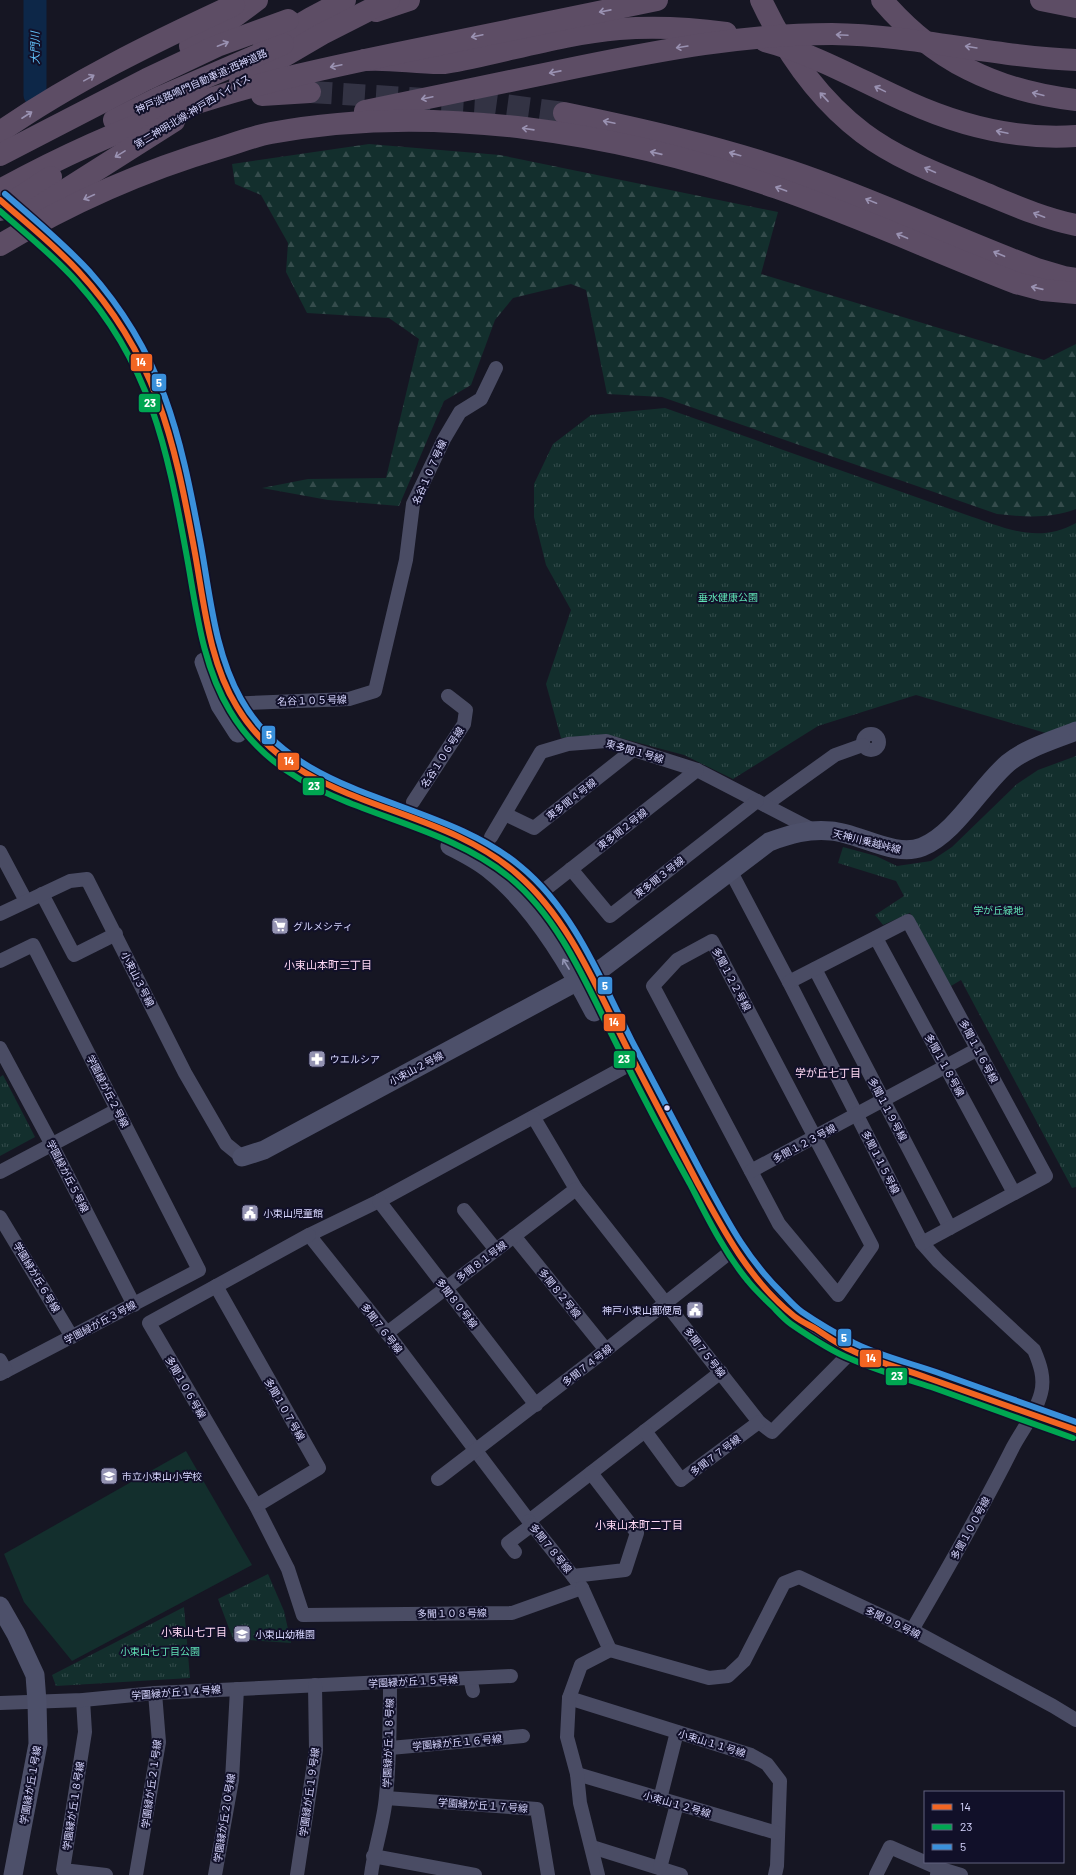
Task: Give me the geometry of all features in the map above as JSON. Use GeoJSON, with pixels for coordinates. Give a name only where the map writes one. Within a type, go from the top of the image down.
{"type":"FeatureCollection","features":[{"type":"Feature","properties":{"kind":"highway"},"geometry":{"type":"LineString","coordinates":[[0,132],[54,98],[105,69],[155,43],[246,0]]}},
{"type":"Feature","properties":{"kind":"highway"},"geometry":{"type":"LineString","coordinates":[[0,168],[81,118],[215,31],[257,0]]}},
{"type":"Feature","properties":{"kind":"highway"},"geometry":{"type":"LineString","coordinates":[[0,155],[147,79],[217,46],[344,0]]}},
{"type":"Feature","properties":{"kind":"highway","name":"第二神明北線;神戸西バイパス"},"geometry":{"type":"LineString","coordinates":[[0,232],[316,26],[344,0]]}},
{"type":"Feature","properties":{"kind":"highway","name":"第二神明北線;神戸西バイパス"},"geometry":{"type":"LineString","coordinates":[[0,210],[94,149],[316,26],[389,0]]}},
{"type":"Feature","properties":{"kind":"highway","name":"神戸淡路鳴門自動車道;西神道路"},"geometry":{"type":"LineString","coordinates":[[0,179],[82,135],[158,98],[248,58],[304,36],[409,0]]}},
{"type":"Feature","properties":{"kind":"highway"},"geometry":{"type":"LineString","coordinates":[[0,190],[48,164],[137,124],[183,108],[285,78],[365,60],[396,59],[431,64],[458,51],[657,0]]}},
{"type":"Feature","properties":{"kind":"highway"},"geometry":{"type":"LineString","coordinates":[[761,0],[784,43],[802,70],[843,116],[864,134],[913,162],[966,185],[1047,218],[1076,225]]}},
{"type":"Feature","properties":{"kind":"highway"},"geometry":{"type":"LineString","coordinates":[[882,0],[912,32],[936,51],[982,77],[1014,89],[1049,97],[1076,100]]}},
{"type":"Feature","properties":{"kind":"highway"},"geometry":{"type":"LineString","coordinates":[[1041,0],[1076,7]]}},
{"type":"Feature","properties":{"kind":"highway"},"geometry":{"type":"LineString","coordinates":[[458,51],[618,29],[652,27],[706,30],[767,41],[828,64],[909,103],[972,125],[1006,133],[1040,137],[1076,136]]}},
{"type":"Feature","properties":{"kind":"highway"},"geometry":{"type":"LineString","coordinates":[[0,245],[56,213],[93,195],[177,161],[268,133],[322,120],[658,51],[721,41],[777,36],[833,34],[912,39],[1010,53],[1076,60]]}},
{"type":"Feature","properties":{"kind":"highway"},"geometry":{"type":"LineString","coordinates":[[0,172],[122,126],[213,102],[260,95],[310,92]]}},
{"type":"Feature","properties":{"kind":"highway"},"geometry":{"type":"LineString","coordinates":[[564,113],[693,142],[784,169],[855,195],[1037,269],[1076,279]]}},
{"type":"Feature","properties":{"kind":"highway"},"geometry":{"type":"LineString","coordinates":[[268,133],[358,122],[447,121],[500,125],[604,142],[667,156],[774,187],[849,214],[1016,283],[1043,290],[1076,293]]}},
{"type":"Feature","properties":{"kind":"street"},"geometry":{"type":"LineString","coordinates":[[0,200],[66,259],[92,287],[125,332],[147,372],[158,397],[173,444],[211,640],[222,676],[227,704]]}},
{"type":"Feature","properties":{"kind":"street"},"geometry":{"type":"LineString","coordinates":[[0,216],[62,273],[85,298],[121,349],[142,391],[160,444],[167,472],[204,666],[227,704],[244,719],[268,748],[298,771],[339,792],[462,838],[481,848],[504,864],[530,887],[543,902],[571,941],[583,979],[729,1253],[794,1316],[848,1355],[1028,1420],[1076,1443]]}},
{"type":"Feature","properties":{"kind":"street","name":"名谷１０７号線"},"geometry":{"type":"LineString","coordinates":[[382,664],[406,560],[413,504],[444,438],[460,412],[481,399],[496,368]]}},
{"type":"Feature","properties":{"kind":"street","name":"名谷１０５号線"},"geometry":{"type":"LineString","coordinates":[[227,704],[349,699],[375,691],[382,664]]}},
{"type":"Feature","properties":{"kind":"street","name":"名谷１０６号線"},"geometry":{"type":"LineString","coordinates":[[413,802],[464,724],[466,710],[448,696]]}},
{"type":"Feature","properties":{"kind":"street","name":"天神川乗越峠線"},"geometry":{"type":"LineString","coordinates":[[583,979],[604,967],[769,842],[796,832],[813,830],[838,832],[897,849],[910,850],[921,848],[945,833],[1009,762],[1044,743],[1076,731]]}},
{"type":"Feature","properties":{"kind":"street","name":"東多聞１号線"},"geometry":{"type":"LineString","coordinates":[[491,837],[541,752],[568,744],[606,741],[697,770],[813,830]]}},
{"type":"Feature","properties":{"kind":"street"},"geometry":{"type":"LineString","coordinates":[[761,803],[835,755],[863,745]]}},
{"type":"Feature","properties":{"kind":"street","name":"東多聞４号線"},"geometry":{"type":"LineString","coordinates":[[505,814],[534,828],[633,750]]}},
{"type":"Feature","properties":{"kind":"street","name":"東多聞２号線"},"geometry":{"type":"LineString","coordinates":[[547,888],[697,770]]}},
{"type":"Feature","properties":{"kind":"street","name":"東多聞３号線"},"geometry":{"type":"LineString","coordinates":[[571,869],[610,916],[761,803]]}},
{"type":"Feature","properties":{"kind":"street"},"geometry":{"type":"LineString","coordinates":[[0,852],[4,869],[26,901]]}},
{"type":"Feature","properties":{"kind":"street","name":"多聞１１５号線"},"geometry":{"type":"LineString","coordinates":[[731,872],[789,982],[922,1243],[938,1261],[1034,1350],[1043,1376],[1041,1393],[1028,1420]]}},
{"type":"Feature","properties":{"kind":"street","name":"小束山３号線"},"geometry":{"type":"LineString","coordinates":[[0,914],[70,881],[87,879],[185,1073],[226,1144],[242,1157]]}},
{"type":"Feature","properties":{"kind":"street"},"geometry":{"type":"LineString","coordinates":[[42,894],[74,955],[116,934]]}},
{"type":"Feature","properties":{"kind":"street","name":"多聞１１６号線"},"geometry":{"type":"LineString","coordinates":[[789,982],[908,921],[1046,1176],[922,1243]]}},
{"type":"Feature","properties":{"kind":"street","name":"多聞１１８号線"},"geometry":{"type":"LineString","coordinates":[[876,938],[1014,1193]]}},
{"type":"Feature","properties":{"kind":"street","name":"多聞１２２号線"},"geometry":{"type":"LineString","coordinates":[[712,941],[815,1137],[872,1246],[838,1296],[779,1224],[653,986],[677,960],[712,941]]}},
{"type":"Feature","properties":{"kind":"street","name":"学園緑が丘２号線"},"geometry":{"type":"LineString","coordinates":[[0,961],[33,945],[199,1270]]}},
{"type":"Feature","properties":{"kind":"street","name":"多聞１１９号線"},"geometry":{"type":"LineString","coordinates":[[815,969],[950,1228]]}},
{"type":"Feature","properties":{"kind":"street","name":"小束山２号線"},"geometry":{"type":"LineString","coordinates":[[242,1157],[264,1150],[583,979]]}},
{"type":"Feature","properties":{"kind":"street","name":"学園緑が丘５号線"},"geometry":{"type":"LineString","coordinates":[[0,1048],[52,1145],[134,1305]]}},
{"type":"Feature","properties":{"kind":"street","name":"多聞１２３号線"},"geometry":{"type":"LineString","coordinates":[[751,1171],[978,1049]]}},
{"type":"Feature","properties":{"kind":"street"},"geometry":{"type":"LineString","coordinates":[[309,1235],[379,1201],[534,1118],[628,1064]]}},
{"type":"Feature","properties":{"kind":"street"},"geometry":{"type":"LineString","coordinates":[[0,1172],[117,1110]]}},
{"type":"Feature","properties":{"kind":"street","name":"多聞７５号線"},"geometry":{"type":"LineString","coordinates":[[534,1118],[576,1189],[759,1422],[772,1432],[848,1355]]}},
{"type":"Feature","properties":{"kind":"street","name":"多聞８１号線"},"geometry":{"type":"LineString","coordinates":[[387,1333],[576,1189]]}},
{"type":"Feature","properties":{"kind":"street","name":"多聞８０号線"},"geometry":{"type":"LineString","coordinates":[[379,1201],[536,1405]]}},
{"type":"Feature","properties":{"kind":"street"},"geometry":{"type":"LineString","coordinates":[[464,1210],[496,1250]]}},
{"type":"Feature","properties":{"kind":"street","name":"学園緑が丘６号線"},"geometry":{"type":"LineString","coordinates":[[0,1217],[72,1337]]}},
{"type":"Feature","properties":{"kind":"street","name":"多聞１０６号線"},"geometry":{"type":"LineString","coordinates":[[303,1615],[288,1569],[256,1506],[149,1323],[309,1235]]}},
{"type":"Feature","properties":{"kind":"street","name":"多聞７６号線"},"geometry":{"type":"LineString","coordinates":[[309,1235],[387,1333],[530,1523]]}},
{"type":"Feature","properties":{"kind":"street","name":"多聞８２号線"},"geometry":{"type":"LineString","coordinates":[[514,1236],[606,1350]]}},
{"type":"Feature","properties":{"kind":"street","name":"多聞７４号線"},"geometry":{"type":"LineString","coordinates":[[438,1479],[536,1405],[729,1253]]}},
{"type":"Feature","properties":{"kind":"street","name":"学園緑が丘３号線"},"geometry":{"type":"LineString","coordinates":[[2,1368],[72,1337],[199,1270]]}},
{"type":"Feature","properties":{"kind":"street","name":"多聞１０７号線"},"geometry":{"type":"LineString","coordinates":[[216,1286],[319,1468],[256,1506]]}},
{"type":"Feature","properties":{"kind":"street"},"geometry":{"type":"LineString","coordinates":[[515,1552],[508,1543],[530,1523],[591,1472],[721,1372]]}},
{"type":"Feature","properties":{"kind":"street"},"geometry":{"type":"LineString","coordinates":[[1028,1420],[1076,1430]]}},
{"type":"Feature","properties":{"kind":"street","name":"多聞１００号線"},"geometry":{"type":"LineString","coordinates":[[912,1630],[997,1479],[1028,1420]]}},
{"type":"Feature","properties":{"kind":"street","name":"多聞７７号線"},"geometry":{"type":"LineString","coordinates":[[645,1430],[681,1480],[759,1422]]}},
{"type":"Feature","properties":{"kind":"street","name":"多聞７８号線"},"geometry":{"type":"LineString","coordinates":[[530,1523],[573,1576],[625,1570],[637,1533],[591,1472]]}},
{"type":"Feature","properties":{"kind":"street"},"geometry":{"type":"LineString","coordinates":[[573,1576],[582,1588],[610,1650],[581,1665],[569,1698],[567,1737],[577,1774],[580,1803],[598,1875]]}},
{"type":"Feature","properties":{"kind":"street","name":"多聞９９号線"},"geometry":{"type":"LineString","coordinates":[[610,1650],[709,1678],[728,1676],[744,1661],[784,1583],[799,1577],[912,1630],[1054,1706],[1076,1720]]}},
{"type":"Feature","properties":{"kind":"street","name":"多聞１０８号線"},"geometry":{"type":"LineString","coordinates":[[303,1615],[512,1613],[582,1588]]}},
{"type":"Feature","properties":{"kind":"street","name":"学園緑が丘１号線"},"geometry":{"type":"LineString","coordinates":[[0,1606],[16,1634],[35,1674],[37,1702],[38,1744],[13,1875]]}},
{"type":"Feature","properties":{"kind":"street","name":"学園緑が丘１５号線"},"geometry":{"type":"LineString","coordinates":[[315,1685],[390,1682],[471,1684],[511,1676]]}},
{"type":"Feature","properties":{"kind":"street","name":"学園緑が丘１８号線"},"geometry":{"type":"LineString","coordinates":[[371,1875],[373,1856],[386,1798],[390,1748],[390,1682]]}},
{"type":"Feature","properties":{"kind":"street","name":"学園緑が丘１４号線"},"geometry":{"type":"LineString","coordinates":[[0,1703],[83,1700],[155,1693],[315,1685]]}},
{"type":"Feature","properties":{"kind":"street","name":"学園緑が丘１９号線"},"geometry":{"type":"LineString","coordinates":[[297,1875],[316,1750],[315,1685]]}},
{"type":"Feature","properties":{"kind":"street","name":"学園緑が丘２０号線"},"geometry":{"type":"LineString","coordinates":[[215,1875],[232,1780],[237,1689]]}},
{"type":"Feature","properties":{"kind":"street","name":"学園緑が丘２１号線"},"geometry":{"type":"LineString","coordinates":[[136,1875],[158,1742],[155,1693]]}},
{"type":"Feature","properties":{"kind":"street","name":"小束山１１号線"},"geometry":{"type":"LineString","coordinates":[[569,1698],[751,1755],[767,1764],[780,1781],[777,1866],[775,1875]]}},
{"type":"Feature","properties":{"kind":"street","name":"学園緑が丘１８号線"},"geometry":{"type":"LineString","coordinates":[[83,1700],[85,1732],[63,1870],[106,1875]]}},
{"type":"Feature","properties":{"kind":"street"},"geometry":{"type":"LineString","coordinates":[[660,1799],[677,1732]]}},
{"type":"Feature","properties":{"kind":"street","name":"学園緑が丘１６号線"},"geometry":{"type":"LineString","coordinates":[[390,1748],[523,1736]]}},
{"type":"Feature","properties":{"kind":"street","name":"小束山１２号線"},"geometry":{"type":"LineString","coordinates":[[577,1774],[777,1833]]}},
{"type":"Feature","properties":{"kind":"street","name":"学園緑が丘１７号線"},"geometry":{"type":"LineString","coordinates":[[386,1798],[537,1809],[548,1875]]}},
{"type":"Feature","properties":{"kind":"street"},"geometry":{"type":"LineString","coordinates":[[660,1868],[677,1804]]}},
{"type":"Feature","properties":{"kind":"street"},"geometry":{"type":"LineString","coordinates":[[876,1875],[890,1847],[937,1872],[961,1875]]}},
{"type":"Feature","properties":{"kind":"street"},"geometry":{"type":"LineString","coordinates":[[592,1848],[681,1875]]}},
{"type":"Feature","properties":{"kind":"street"},"geometry":{"type":"LineString","coordinates":[[373,1856],[475,1875]]}},
{"type":"Feature","properties":{"kind":"green space"},"geometry":{"type":"Polygon","coordinates":[[[369,144],[500,155],[778,212],[761,274],[1044,360],[1076,344],[1076,509],[1047,516],[997,514],[662,397],[607,394],[586,290],[571,284],[513,298],[495,320],[471,385],[444,401],[399,506],[328,500],[262,488],[308,479],[386,478],[419,339],[389,318],[307,313],[286,272],[288,243],[261,195],[235,184],[232,164],[369,144]]]}},
{"type":"Feature","properties":{"kind":"green space","name":"垂水健康公園"},"geometry":{"type":"Polygon","coordinates":[[[665,408],[992,524],[1020,532],[1048,533],[1076,523],[1076,726],[1049,734],[916,695],[818,726],[733,779],[684,755],[609,735],[561,738],[546,684],[571,610],[546,565],[534,517],[534,484],[553,444],[591,415],[665,408]]]}},
{"type":"Feature","properties":{"kind":"green space","name":"学が丘緑地"},"geometry":{"type":"Polygon","coordinates":[[[1076,756],[1076,1187],[1072,1188],[961,980],[951,986],[910,913],[883,925],[875,915],[904,896],[896,881],[838,863],[843,847],[876,856],[897,866],[931,861],[952,847],[1017,784],[1038,770],[1076,756]]]}},
{"type":"Feature","properties":{"kind":"green space"},"geometry":{"type":"Polygon","coordinates":[[[3,1075],[35,1137],[0,1156],[0,1077],[3,1075]]]}},
{"type":"Feature","properties":{"kind":"green space"},"geometry":{"type":"Polygon","coordinates":[[[186,1451],[252,1565],[72,1661],[24,1602],[4,1554],[186,1451]]]}},
{"type":"Feature","properties":{"kind":"green space"},"geometry":{"type":"Polygon","coordinates":[[[268,1574],[284,1611],[291,1643],[233,1639],[218,1599],[268,1574]]]}},
{"type":"Feature","properties":{"kind":"green space","name":"小束山七丁目公園"},"geometry":{"type":"Polygon","coordinates":[[[184,1607],[190,1678],[56,1686],[52,1675],[184,1607]]]}},
{"type":"Feature","properties":{"kind":"waterway","name":"大門川"},"geometry":{"type":"LineString","coordinates":[[35,0],[35,95]]}},
{"type":"Feature","properties":{"kind":"tunnel"},"geometry":{"type":"LineString","coordinates":[[310,92],[490,103],[564,113]]}},
{"type":"Feature","properties":{"kind":"transit line","name":"5"},"geometry":{"type":"LineString","coordinates":[[5,194],[59,241],[89,271],[114,302],[135,333],[151,365],[165,397],[176,430],[185,465],[219,642],[232,681],[241,699],[266,733],[297,759],[333,779],[449,825],[486,843],[520,866],[539,884],[556,903],[585,947],[632,1041],[701,1172],[737,1236],[758,1266],[797,1308],[828,1328],[864,1348],[1076,1422]]}},
{"type":"Feature","properties":{"kind":"transit line","name":"14"},"geometry":{"type":"LineString","coordinates":[[0,200],[50,243],[78,271],[105,303],[126,334],[144,367],[158,400],[178,471],[194,548],[208,630],[219,670],[237,707],[263,741],[295,767],[331,786],[447,831],[483,850],[517,874],[536,892],[552,912],[581,956],[628,1050],[717,1219],[751,1271],[778,1302],[794,1316],[839,1344],[862,1355],[1076,1430]]}},
{"type":"Feature","properties":{"kind":"transit line","name":"23"},"geometry":{"type":"LineString","coordinates":[[0,211],[49,254],[77,282],[102,313],[122,344],[139,376],[152,408],[171,477],[201,633],[212,673],[220,693],[230,711],[256,745],[288,771],[323,791],[360,807],[437,836],[475,854],[509,877],[528,895],[545,915],[574,959],[646,1102],[709,1222],[739,1270],[786,1320],[828,1348],[861,1363],[1073,1438]]}},
{"type":"Feature","properties":{"kind":"place","name":"グルメシティ"},"geometry":{"type":"Point","coordinates":[280,926]}},
{"type":"Feature","properties":{"kind":"place","name":"ウエルシア"},"geometry":{"type":"Point","coordinates":[317,1059]}},
{"type":"Feature","properties":{"kind":"place","name":"小束山児童館"},"geometry":{"type":"Point","coordinates":[250,1213]}},
{"type":"Feature","properties":{"kind":"place","name":"神戸小束山郵便局"},"geometry":{"type":"Point","coordinates":[695,1310]}},
{"type":"Feature","properties":{"kind":"place","name":"市立小束山小学校"},"geometry":{"type":"Point","coordinates":[109,1476]}},
{"type":"Feature","properties":{"kind":"place","name":"小束山幼稚園"},"geometry":{"type":"Point","coordinates":[242,1634]}},
{"type":"Feature","properties":{"kind":"district","name":"小束山本町三丁目"},"geometry":{"type":"Point","coordinates":[328,965]}},
{"type":"Feature","properties":{"kind":"district","name":"学が丘七丁目"},"geometry":{"type":"Point","coordinates":[828,1073]}},
{"type":"Feature","properties":{"kind":"district","name":"小束山本町二丁目"},"geometry":{"type":"Point","coordinates":[639,1525]}},
{"type":"Feature","properties":{"kind":"district","name":"小束山七丁目"},"geometry":{"type":"Point","coordinates":[194,1632]}}]}
